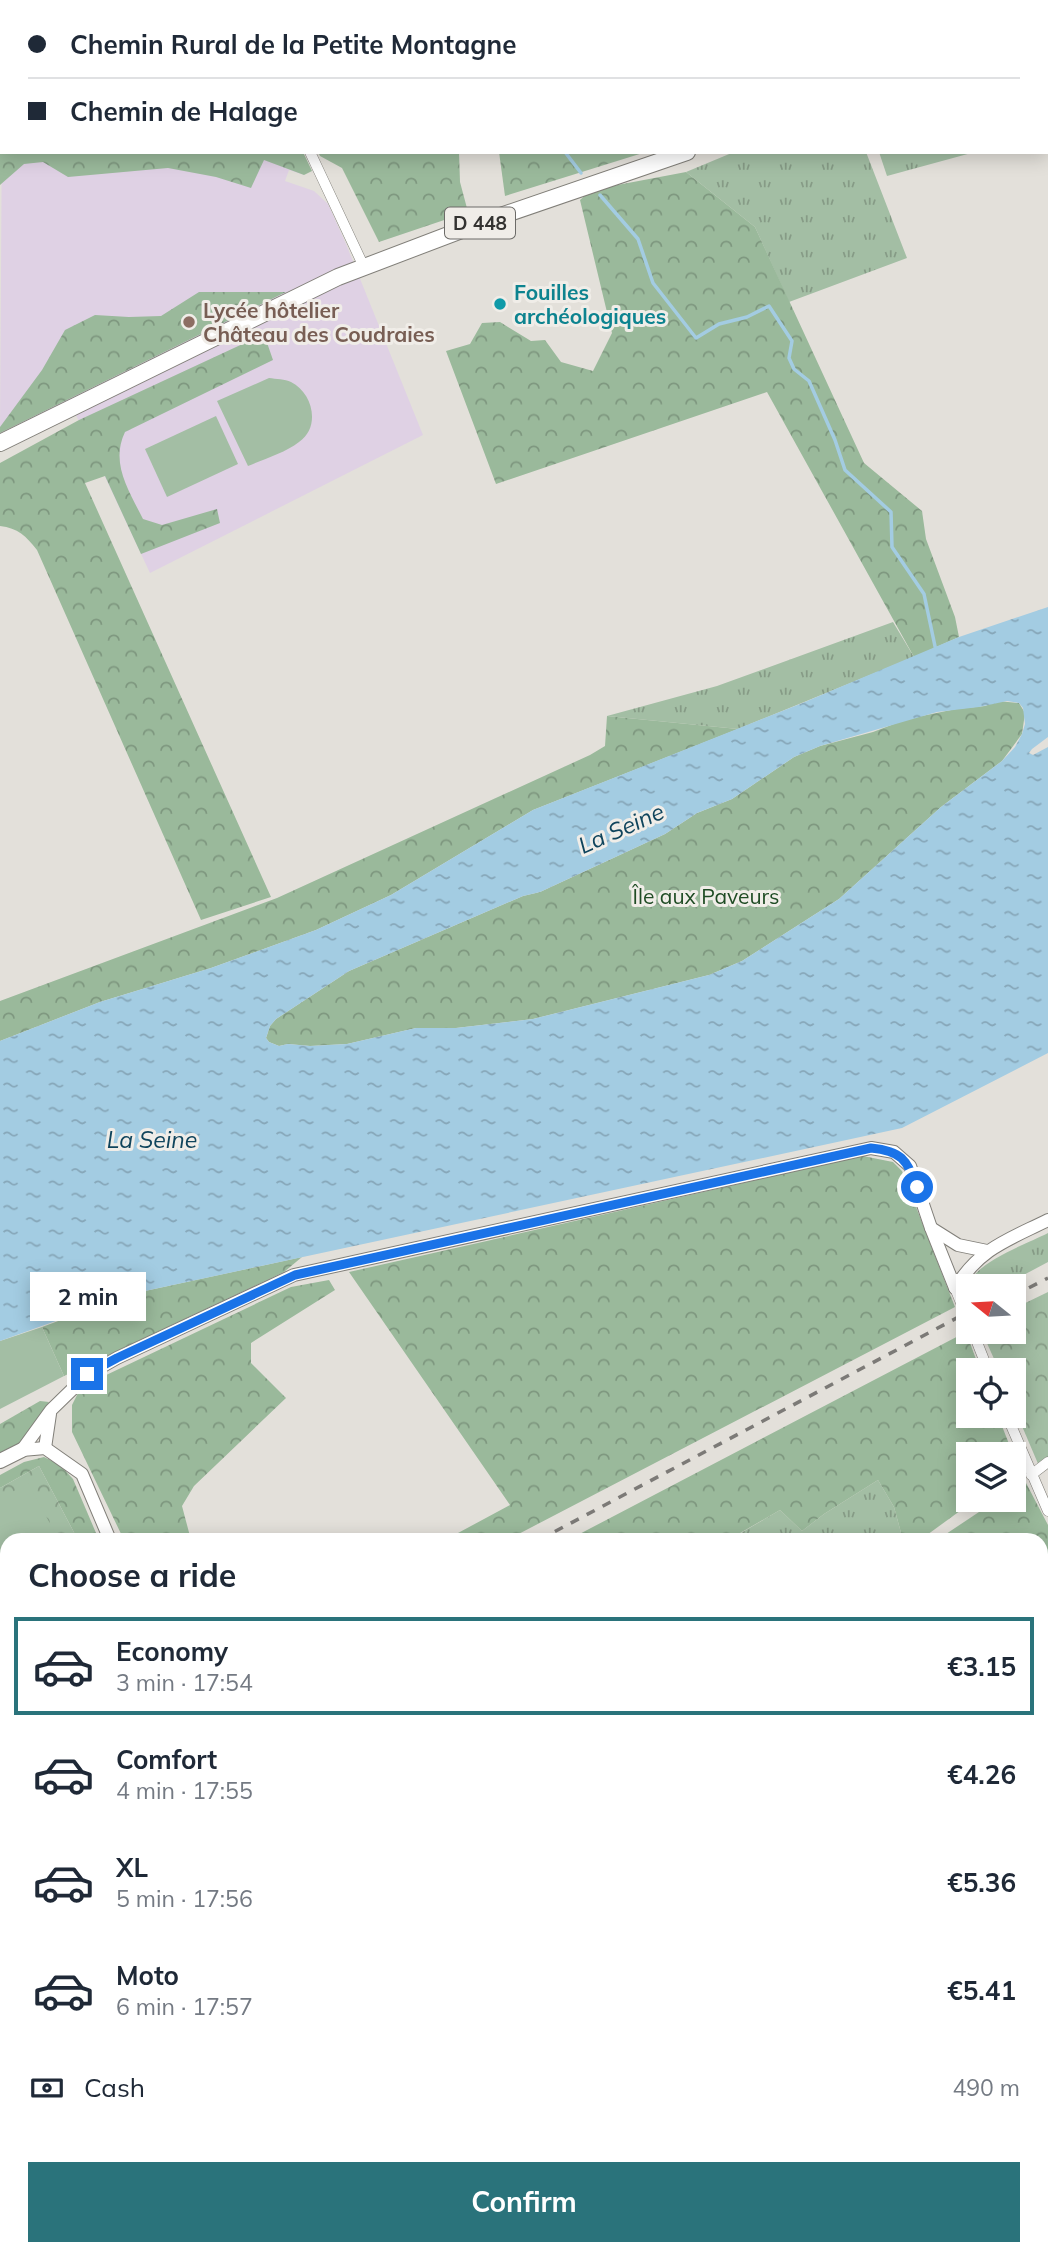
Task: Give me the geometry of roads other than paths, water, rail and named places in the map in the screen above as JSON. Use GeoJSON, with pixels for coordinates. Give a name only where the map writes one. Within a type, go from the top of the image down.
{"type":"FeatureCollection","features":[{"type":"Feature","properties":{"kind":"main road","name":"D 448"},"geometry":{"type":"LineString","coordinates":[[0,443],[364,267],[480,223],[681,154]]}},
{"type":"Feature","properties":{"kind":"main road"},"geometry":{"type":"LineString","coordinates":[[0,1461],[22,1450]]}},
{"type":"Feature","properties":{"kind":"street"},"geometry":{"type":"LineString","coordinates":[[311,154],[364,267]]}},
{"type":"Feature","properties":{"kind":"street"},"geometry":{"type":"LineString","coordinates":[[22,1450],[51,1410],[73,1387],[97,1369],[295,1275],[871,1148],[894,1153],[910,1166],[955,1288]]}},
{"type":"Feature","properties":{"kind":"street"},"geometry":{"type":"LineString","coordinates":[[955,1288],[968,1267],[987,1251],[1048,1220]]}},
{"type":"Feature","properties":{"kind":"street"},"geometry":{"type":"LineString","coordinates":[[931,1228],[958,1245],[987,1251]]}},
{"type":"Feature","properties":{"kind":"street"},"geometry":{"type":"LineString","coordinates":[[45,1448],[51,1410]]}},
{"type":"Feature","properties":{"kind":"street"},"geometry":{"type":"LineString","coordinates":[[1012,1428],[1048,1511]]}},
{"type":"Feature","properties":{"kind":"street"},"geometry":{"type":"LineString","coordinates":[[22,1450],[45,1448],[82,1474],[107,1533]]}},
{"type":"Feature","properties":{"kind":"street"},"geometry":{"type":"LineString","coordinates":[[1031,1475],[1048,1462]]}},
{"type":"Feature","properties":{"kind":"water","name":"La Seine"},"geometry":{"type":"Polygon","coordinates":[[[1048,607],[1048,737],[1029,753],[1033,755],[1048,747],[1048,1053],[902,1128],[131,1294],[0,1341],[0,1041],[100,1002],[211,968],[316,930],[391,895],[533,810],[800,704],[959,637],[1048,607]],[[1007,701],[937,712],[820,746],[794,757],[732,799],[697,813],[665,834],[540,892],[523,896],[349,971],[276,1019],[266,1038],[279,1046],[347,1044],[416,1028],[456,1028],[533,1019],[709,975],[742,961],[839,899],[941,807],[1002,761],[1015,747],[1025,724],[1023,708],[1019,703],[1007,701]]]}},
{"type":"Feature","properties":{"kind":"waterway"},"geometry":{"type":"LineString","coordinates":[[567,154],[581,173]]}},
{"type":"Feature","properties":{"kind":"waterway"},"geometry":{"type":"LineString","coordinates":[[600,195],[638,239],[653,283],[696,338],[719,324],[747,317],[769,306],[792,341],[789,358],[794,369],[809,381],[845,470],[891,512],[892,547],[924,594],[936,651]]}},
{"type":"Feature","properties":{"kind":"railway"},"geometry":{"type":"LineString","coordinates":[[1026,1289],[1048,1278]]}},
{"type":"Feature","properties":{"kind":"railway"},"geometry":{"type":"LineString","coordinates":[[552,1533],[956,1318]]}},
{"type":"Feature","properties":{"kind":"place","name":"Fouilles archéologiques"},"geometry":{"type":"Point","coordinates":[500,304]}},
{"type":"Feature","properties":{"kind":"place","name":"Lycée hôtelier Château des Coudraies"},"geometry":{"type":"Point","coordinates":[189,322]}},
{"type":"Feature","properties":{"kind":"park label","name":"Île aux Paveurs"},"geometry":{"type":"Point","coordinates":[706,896]}}]}
